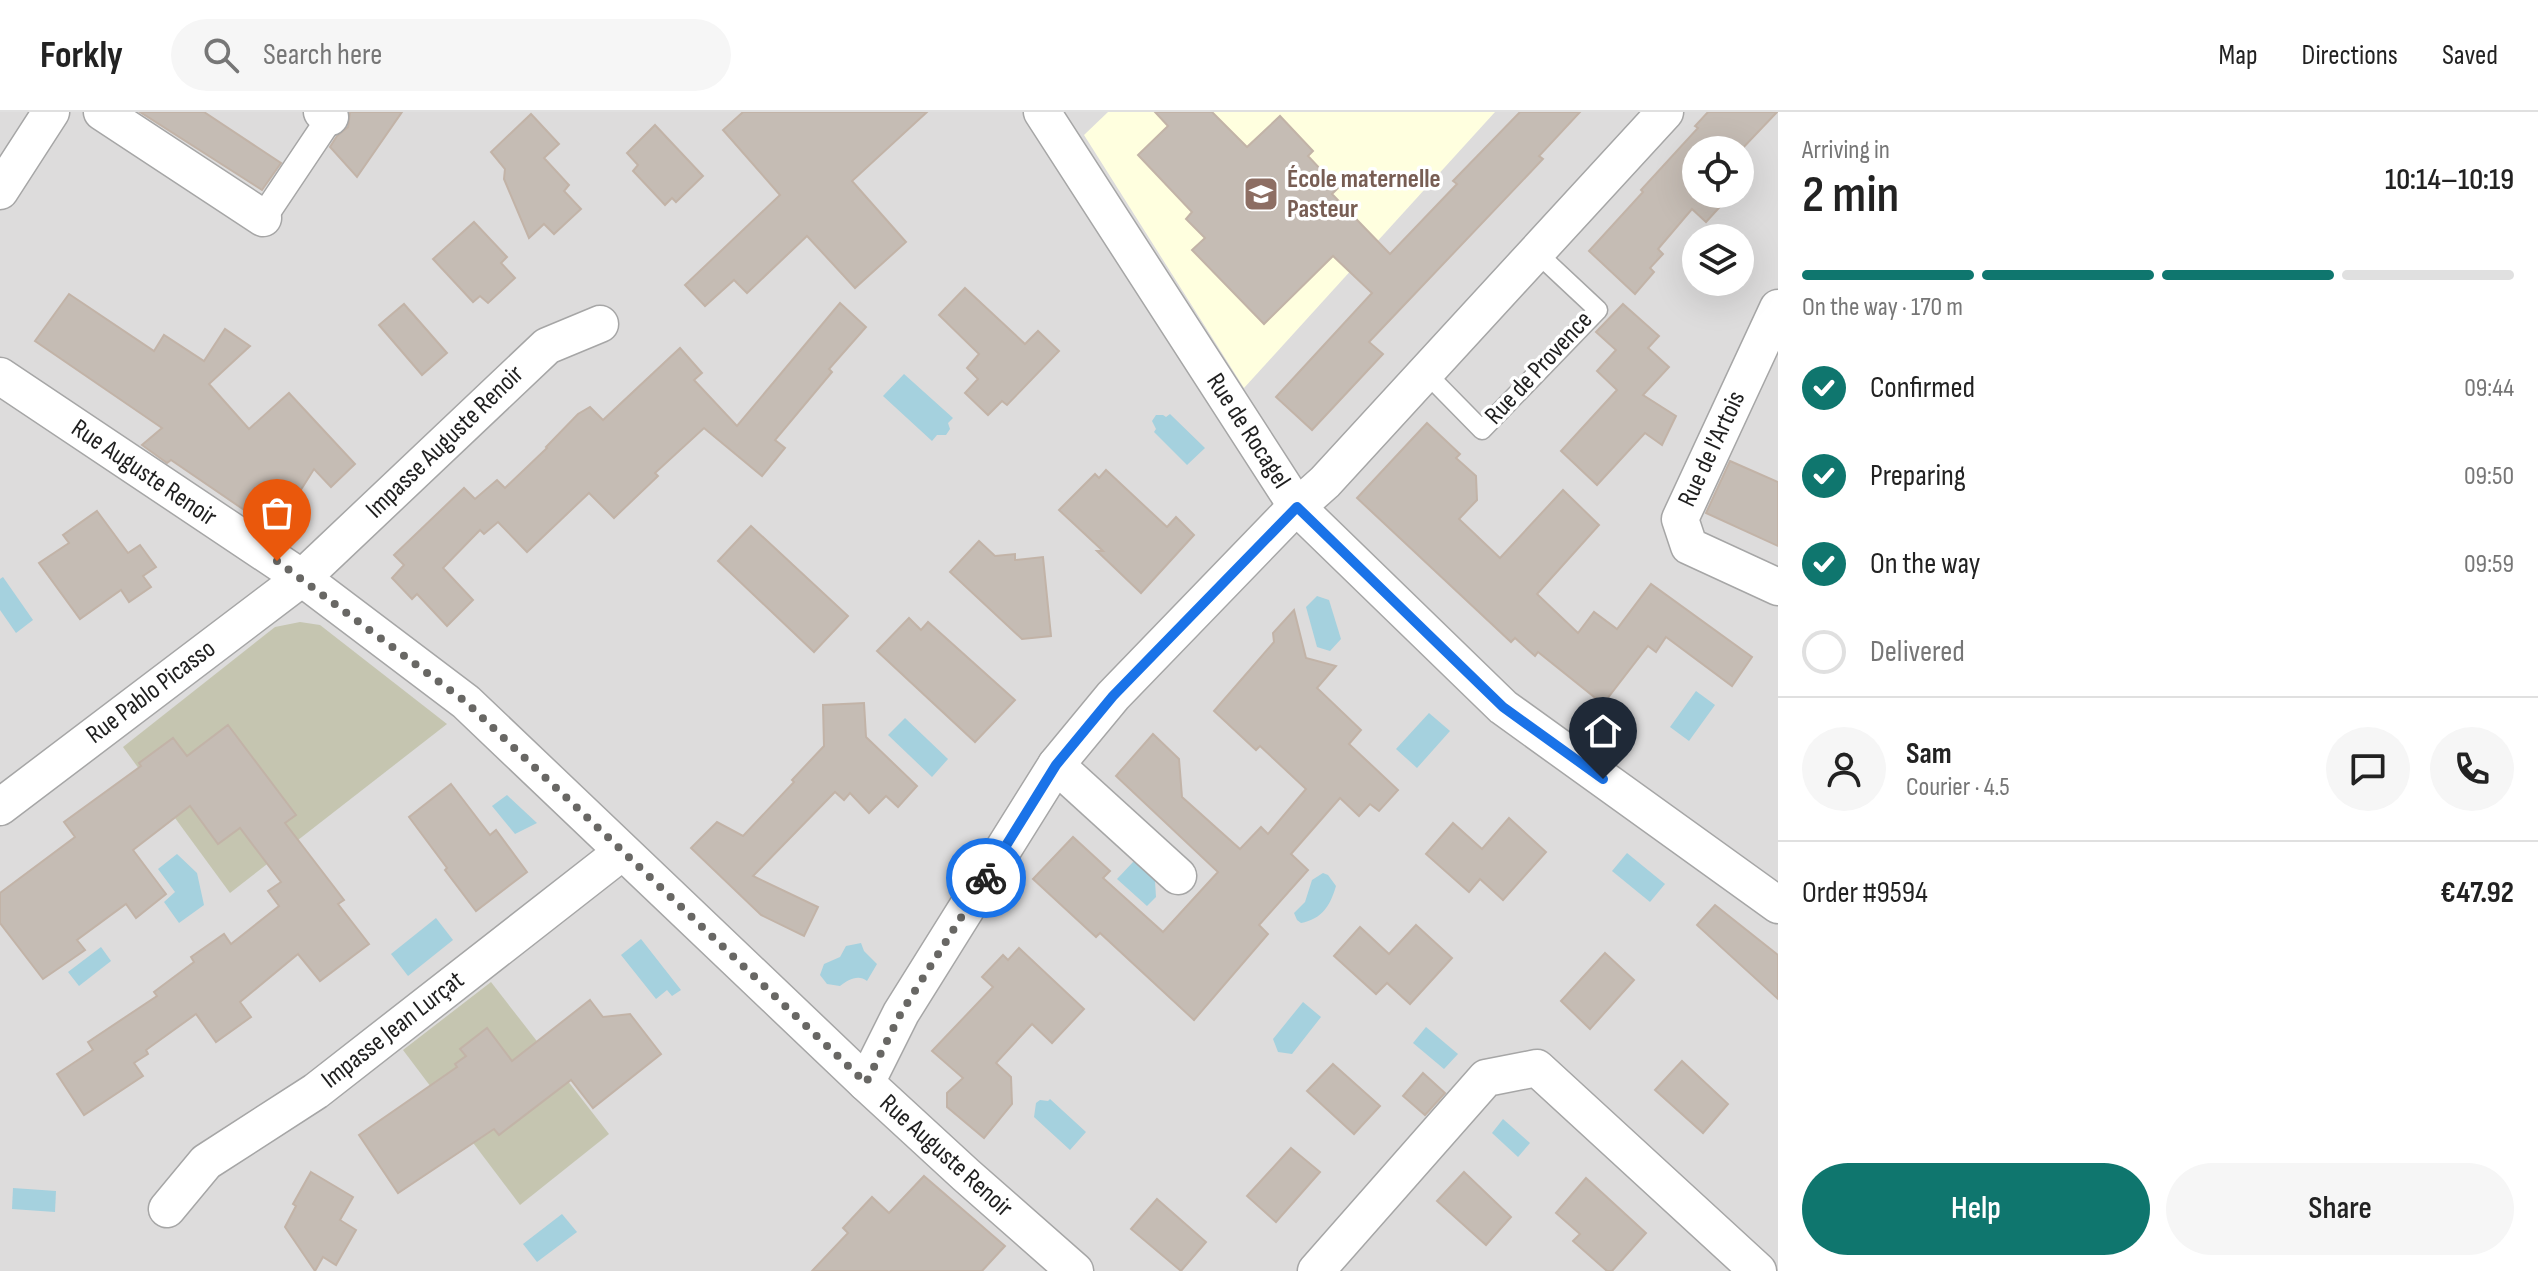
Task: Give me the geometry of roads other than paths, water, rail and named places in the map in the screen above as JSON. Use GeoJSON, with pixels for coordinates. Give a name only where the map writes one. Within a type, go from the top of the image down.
{"type":"FeatureCollection","features":[{"type":"Feature","properties":{"kind":"street"},"geometry":{"type":"LineString","coordinates":[[0,191],[51,112]]}},
{"type":"Feature","properties":{"kind":"street"},"geometry":{"type":"LineString","coordinates":[[102,112],[263,218],[329,114]]}},
{"type":"Feature","properties":{"kind":"street","name":"Rue de Rocagel"},"geometry":{"type":"LineString","coordinates":[[1042,112],[1297,507],[1503,707],[1778,905]]}},
{"type":"Feature","properties":{"kind":"street"},"geometry":{"type":"LineString","coordinates":[[866,1083],[901,1013],[1056,765],[1113,696],[1325,482],[1665,112]]}},
{"type":"Feature","properties":{"kind":"street","name":"Rue de l'Artois"},"geometry":{"type":"LineString","coordinates":[[1778,308],[1680,519],[1689,546],[1778,587]]}},
{"type":"Feature","properties":{"kind":"street","name":"Impasse Auguste Renoir"},"geometry":{"type":"LineString","coordinates":[[302,578],[547,346],[600,324]]}},
{"type":"Feature","properties":{"kind":"street","name":"Rue Auguste Renoir"},"geometry":{"type":"LineString","coordinates":[[0,376],[302,578],[466,702],[866,1083],[1075,1271]]}},
{"type":"Feature","properties":{"kind":"street","name":"Rue Pablo Picasso"},"geometry":{"type":"LineString","coordinates":[[0,807],[302,578]]}},
{"type":"Feature","properties":{"kind":"street"},"geometry":{"type":"LineString","coordinates":[[1056,765],[1178,876]]}},
{"type":"Feature","properties":{"kind":"street","name":"Impasse Jean Lurçat"},"geometry":{"type":"LineString","coordinates":[[167,1209],[206,1162],[316,1091],[622,852]]}},
{"type":"Feature","properties":{"kind":"street"},"geometry":{"type":"LineString","coordinates":[[1316,1271],[1486,1078],[1537,1068],[1758,1271]]}},
{"type":"Feature","properties":{"kind":"lane","name":"Rue de Provence"},"geometry":{"type":"LineString","coordinates":[[1426,373],[1482,430],[1598,310],[1536,252]]}},
{"type":"Feature","properties":{"kind":"water"},"geometry":{"type":"Polygon","coordinates":[[[904,374],[953,418],[948,423],[950,429],[946,435],[937,435],[932,441],[883,396],[904,374]]]}},
{"type":"Feature","properties":{"kind":"water"},"geometry":{"type":"Polygon","coordinates":[[[1170,414],[1205,448],[1187,465],[1154,432],[1156,429],[1152,421],[1156,415],[1166,417],[1170,414]]]}},
{"type":"Feature","properties":{"kind":"water"},"geometry":{"type":"Polygon","coordinates":[[[3,577],[33,620],[16,633],[0,610],[0,579],[3,577]]]}},
{"type":"Feature","properties":{"kind":"water"},"geometry":{"type":"Polygon","coordinates":[[[1317,596],[1329,600],[1341,639],[1330,651],[1317,647],[1306,607],[1317,596]]]}},
{"type":"Feature","properties":{"kind":"water"},"geometry":{"type":"Polygon","coordinates":[[[1696,691],[1715,705],[1689,741],[1670,727],[1696,691]]]}},
{"type":"Feature","properties":{"kind":"water"},"geometry":{"type":"Polygon","coordinates":[[[1429,713],[1450,731],[1417,768],[1396,749],[1429,713]]]}},
{"type":"Feature","properties":{"kind":"water"},"geometry":{"type":"Polygon","coordinates":[[[905,718],[948,759],[932,777],[888,735],[905,718]]]}},
{"type":"Feature","properties":{"kind":"water"},"geometry":{"type":"Polygon","coordinates":[[[507,795],[537,823],[515,834],[492,806],[507,795]]]}},
{"type":"Feature","properties":{"kind":"water"},"geometry":{"type":"Polygon","coordinates":[[[1627,853],[1665,884],[1650,902],[1612,871],[1627,853]]]}},
{"type":"Feature","properties":{"kind":"water"},"geometry":{"type":"Polygon","coordinates":[[[177,854],[197,873],[204,905],[179,923],[164,902],[175,892],[158,869],[177,854]]]}},
{"type":"Feature","properties":{"kind":"water"},"geometry":{"type":"Polygon","coordinates":[[[1134,861],[1155,881],[1156,897],[1147,906],[1117,879],[1134,861]]]}},
{"type":"Feature","properties":{"kind":"water"},"geometry":{"type":"Polygon","coordinates":[[[1323,873],[1336,886],[1331,900],[1320,915],[1301,923],[1294,913],[1305,902],[1312,880],[1323,873]]]}},
{"type":"Feature","properties":{"kind":"water"},"geometry":{"type":"Polygon","coordinates":[[[436,918],[453,940],[408,976],[391,954],[436,918]]]}},
{"type":"Feature","properties":{"kind":"water"},"geometry":{"type":"Polygon","coordinates":[[[641,939],[681,990],[672,996],[667,990],[656,999],[621,955],[641,939]]]}},
{"type":"Feature","properties":{"kind":"water"},"geometry":{"type":"Polygon","coordinates":[[[861,943],[864,951],[877,964],[867,981],[857,978],[840,986],[827,984],[820,975],[824,964],[840,957],[846,946],[861,943]]]}},
{"type":"Feature","properties":{"kind":"water"},"geometry":{"type":"Polygon","coordinates":[[[101,947],[111,961],[79,986],[68,972],[101,947]]]}},
{"type":"Feature","properties":{"kind":"water"},"geometry":{"type":"Polygon","coordinates":[[[1303,1002],[1321,1017],[1292,1054],[1278,1052],[1273,1039],[1303,1002]]]}},
{"type":"Feature","properties":{"kind":"water"},"geometry":{"type":"Polygon","coordinates":[[[1426,1027],[1458,1054],[1444,1069],[1413,1043],[1426,1027]]]}},
{"type":"Feature","properties":{"kind":"water"},"geometry":{"type":"Polygon","coordinates":[[[1050,1099],[1086,1132],[1070,1150],[1034,1117],[1036,1103],[1050,1099]]]}},
{"type":"Feature","properties":{"kind":"water"},"geometry":{"type":"Polygon","coordinates":[[[1503,1119],[1530,1143],[1518,1157],[1492,1133],[1503,1119]]]}},
{"type":"Feature","properties":{"kind":"water"},"geometry":{"type":"Polygon","coordinates":[[[13,1188],[56,1191],[55,1212],[12,1209],[13,1188]]]}},
{"type":"Feature","properties":{"kind":"water"},"geometry":{"type":"Polygon","coordinates":[[[562,1214],[577,1232],[537,1262],[523,1244],[562,1214]]]}},
{"type":"Feature","properties":{"kind":"place","name":"École maternelle Pasteur"},"geometry":{"type":"Point","coordinates":[1261,194]}}]}
